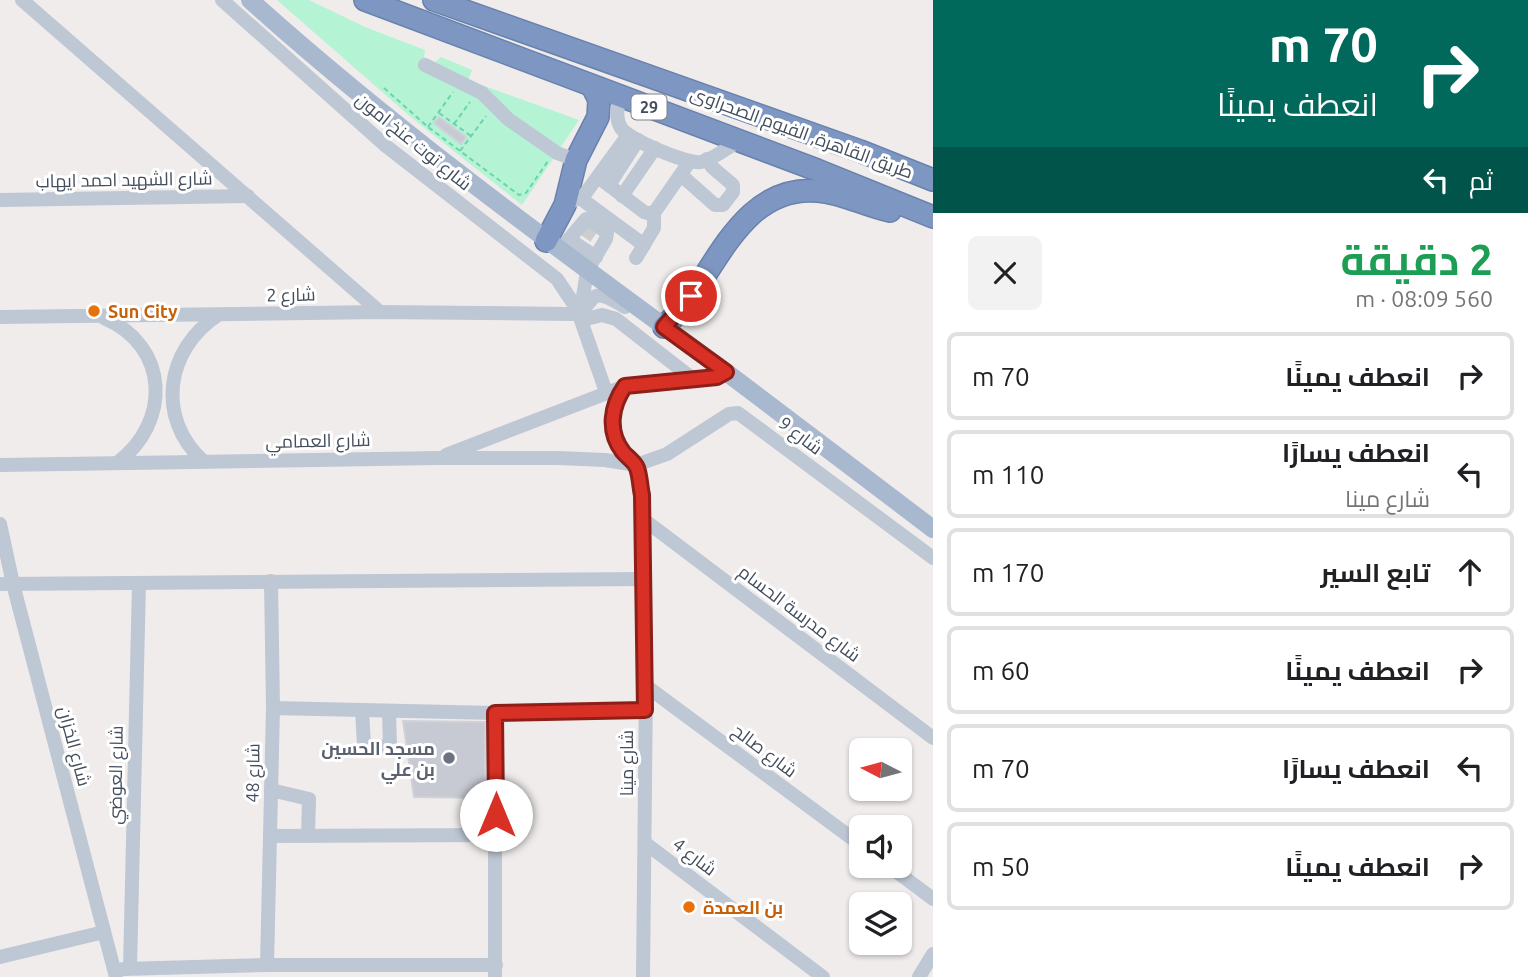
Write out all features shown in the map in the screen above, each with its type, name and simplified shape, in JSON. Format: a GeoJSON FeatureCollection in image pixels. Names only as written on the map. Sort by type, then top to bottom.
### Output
{"type":"FeatureCollection","features":[{"type":"Feature","properties":{"kind":"highway","name":"طريق القاهرة, الفيوم الصحراوى"},"geometry":{"type":"LineString","coordinates":[[365,0],[853,184],[929,216]]}},
{"type":"Feature","properties":{"kind":"highway","name":"طريق القاهرة, الفيوم الصحراوى"},"geometry":{"type":"LineString","coordinates":[[434,0],[860,151],[933,180]]}},
{"type":"Feature","properties":{"kind":"highway"},"geometry":{"type":"LineString","coordinates":[[570,236],[576,160],[600,111],[599,100],[592,86]]}},
{"type":"Feature","properties":{"kind":"highway"},"geometry":{"type":"LineString","coordinates":[[664,327],[687,303],[743,221],[771,200],[801,191],[821,191],[886,211],[929,216]]}},
{"type":"Feature","properties":{"kind":"main road"},"geometry":{"type":"LineString","coordinates":[[250,0],[302,46],[570,236],[597,251],[637,308],[933,529]]}},
{"type":"Feature","properties":{"kind":"street"},"geometry":{"type":"LineString","coordinates":[[22,0],[380,312]]}},
{"type":"Feature","properties":{"kind":"street","name":"شارع توت عنخ امون"},"geometry":{"type":"LineString","coordinates":[[222,0],[386,146],[544,267],[569,294],[580,313]]}},
{"type":"Feature","properties":{"kind":"street"},"geometry":{"type":"LineString","coordinates":[[425,65],[479,91],[495,104],[505,117],[555,152],[576,160]]}},
{"type":"Feature","properties":{"kind":"street"},"geometry":{"type":"LineString","coordinates":[[619,96],[618,118],[621,128],[633,138],[655,148],[690,161],[707,159],[739,141]]}},
{"type":"Feature","properties":{"kind":"street"},"geometry":{"type":"LineString","coordinates":[[633,138],[603,181],[573,202],[640,251],[656,224],[654,213],[690,161]]}},
{"type":"Feature","properties":{"kind":"street"},"geometry":{"type":"LineString","coordinates":[[622,195],[655,148]]}},
{"type":"Feature","properties":{"kind":"street"},"geometry":{"type":"LineString","coordinates":[[681,175],[715,205],[723,205],[733,192],[733,185],[712,167],[707,159]]}},
{"type":"Feature","properties":{"kind":"street"},"geometry":{"type":"LineString","coordinates":[[603,181],[644,212],[654,213]]}},
{"type":"Feature","properties":{"kind":"street","name":"شارع الشهيد احمد ايهاب"},"geometry":{"type":"LineString","coordinates":[[0,200],[248,196]]}},
{"type":"Feature","properties":{"kind":"street"},"geometry":{"type":"LineString","coordinates":[[570,236],[584,220],[592,220],[606,232],[607,237],[597,251],[580,313],[606,392]]}},
{"type":"Feature","properties":{"kind":"street","name":"شارع 2"},"geometry":{"type":"LineString","coordinates":[[0,317],[380,312],[580,313],[593,296],[597,295],[637,308]]}},
{"type":"Feature","properties":{"kind":"street"},"geometry":{"type":"LineString","coordinates":[[580,313],[616,318],[693,379]]}},
{"type":"Feature","properties":{"kind":"street"},"geometry":{"type":"LineString","coordinates":[[203,461],[186,443],[180,432],[173,408],[173,384],[179,360],[192,339],[219,315]]}},
{"type":"Feature","properties":{"kind":"street"},"geometry":{"type":"LineString","coordinates":[[101,317],[115,323],[137,341],[146,353],[155,381],[155,405],[148,428],[135,447],[117,463]]}},
{"type":"Feature","properties":{"kind":"street"},"geometry":{"type":"LineString","coordinates":[[438,458],[625,386],[717,377],[726,372]]}},
{"type":"Feature","properties":{"kind":"street"},"geometry":{"type":"LineString","coordinates":[[625,386],[614,406],[613,429],[621,449],[636,465]]}},
{"type":"Feature","properties":{"kind":"street","name":"شارع 9"},"geometry":{"type":"LineString","coordinates":[[636,465],[667,454],[729,414],[741,414],[933,558]]}},
{"type":"Feature","properties":{"kind":"street","name":"شارع العمامي"},"geometry":{"type":"LineString","coordinates":[[0,465],[438,458],[558,458],[605,460],[636,465]]}},
{"type":"Feature","properties":{"kind":"street","name":"شارع مينا"},"geometry":{"type":"LineString","coordinates":[[636,465],[643,519],[646,686],[643,977]]}},
{"type":"Feature","properties":{"kind":"street","name":"شارع مدرسة الحسام"},"geometry":{"type":"LineString","coordinates":[[643,519],[933,738]]}},
{"type":"Feature","properties":{"kind":"street","name":"شارع الخزان"},"geometry":{"type":"LineString","coordinates":[[0,524],[7,584],[115,974]]}},
{"type":"Feature","properties":{"kind":"street"},"geometry":{"type":"LineString","coordinates":[[7,584],[644,579]]}},
{"type":"Feature","properties":{"kind":"street","name":"شارع 48"},"geometry":{"type":"LineString","coordinates":[[267,965],[273,708],[271,581]]}},
{"type":"Feature","properties":{"kind":"street","name":"شارع العوضي"},"geometry":{"type":"LineString","coordinates":[[130,968],[139,583]]}},
{"type":"Feature","properties":{"kind":"street","name":"شارع صالح"},"geometry":{"type":"LineString","coordinates":[[646,686],[849,836]]}},
{"type":"Feature","properties":{"kind":"street"},"geometry":{"type":"LineString","coordinates":[[273,708],[495,713],[645,710]]}},
{"type":"Feature","properties":{"kind":"street"},"geometry":{"type":"LineString","coordinates":[[362,710],[363,745],[366,747],[390,746],[389,711]]}},
{"type":"Feature","properties":{"kind":"street"},"geometry":{"type":"LineString","coordinates":[[115,974],[130,968],[267,965],[495,971],[495,713]]}},
{"type":"Feature","properties":{"kind":"street"},"geometry":{"type":"LineString","coordinates":[[271,790],[309,799],[309,836]]}},
{"type":"Feature","properties":{"kind":"street"},"geometry":{"type":"LineString","coordinates":[[270,836],[496,835]]}},
{"type":"Feature","properties":{"kind":"street","name":"شارع 4"},"geometry":{"type":"LineString","coordinates":[[645,843],[823,977]]}},
{"type":"Feature","properties":{"kind":"street"},"geometry":{"type":"LineString","coordinates":[[905,878],[933,899]]}},
{"type":"Feature","properties":{"kind":"street"},"geometry":{"type":"LineString","coordinates":[[0,957],[104,932]]}},
{"type":"Feature","properties":{"kind":"street"},"geometry":{"type":"LineString","coordinates":[[919,977],[933,954]]}},
{"type":"Feature","properties":{"kind":"path"},"geometry":{"type":"LineString","coordinates":[[428,127],[460,82]]}},
{"type":"Feature","properties":{"kind":"path"},"geometry":{"type":"LineString","coordinates":[[384,88],[428,127],[521,195],[526,193],[555,152]]}},
{"type":"Feature","properties":{"kind":"path"},"geometry":{"type":"LineString","coordinates":[[454,124],[479,91]]}},
{"type":"Feature","properties":{"kind":"path"},"geometry":{"type":"LineString","coordinates":[[459,151],[495,104]]}},
{"type":"Feature","properties":{"kind":"path"},"geometry":{"type":"LineString","coordinates":[[438,112],[471,136]]}},
{"type":"Feature","properties":{"kind":"green space"},"geometry":{"type":"Polygon","coordinates":[[[277,0],[309,0],[365,27],[425,50],[424,57],[435,62],[441,57],[472,70],[468,80],[579,120],[522,205],[412,118],[277,0]]]}},
{"type":"Feature","properties":{"kind":"building"},"geometry":{"type":"Polygon","coordinates":[[[439,117],[466,137],[461,144],[434,123],[439,117]]]}},
{"type":"Feature","properties":{"kind":"building","name":"مسجد الحسين بن علي"},"geometry":{"type":"Polygon","coordinates":[[[403,721],[485,722],[485,798],[414,797],[403,721]]]}},
{"type":"Feature","properties":{"kind":"tunnel"},"geometry":{"type":"LineString","coordinates":[[583,228],[600,240]]}},
{"type":"Feature","properties":{"kind":"place","name":"Sun City"},"geometry":{"type":"Point","coordinates":[94,311]}},
{"type":"Feature","properties":{"kind":"place","name":"مسجد الحسين بن علي"},"geometry":{"type":"Point","coordinates":[449,758]}},
{"type":"Feature","properties":{"kind":"place","name":"بن العمدة"},"geometry":{"type":"Point","coordinates":[689,907]}},
{"type":"Feature","properties":{"kind":"route"},"geometry":{"type":"LineString","coordinates":[[496,815],[495,713],[645,710],[642,495],[636,465],[615,439],[612,417],[618,396],[625,386],[717,377],[726,372],[664,327],[691,296]]}}]}
